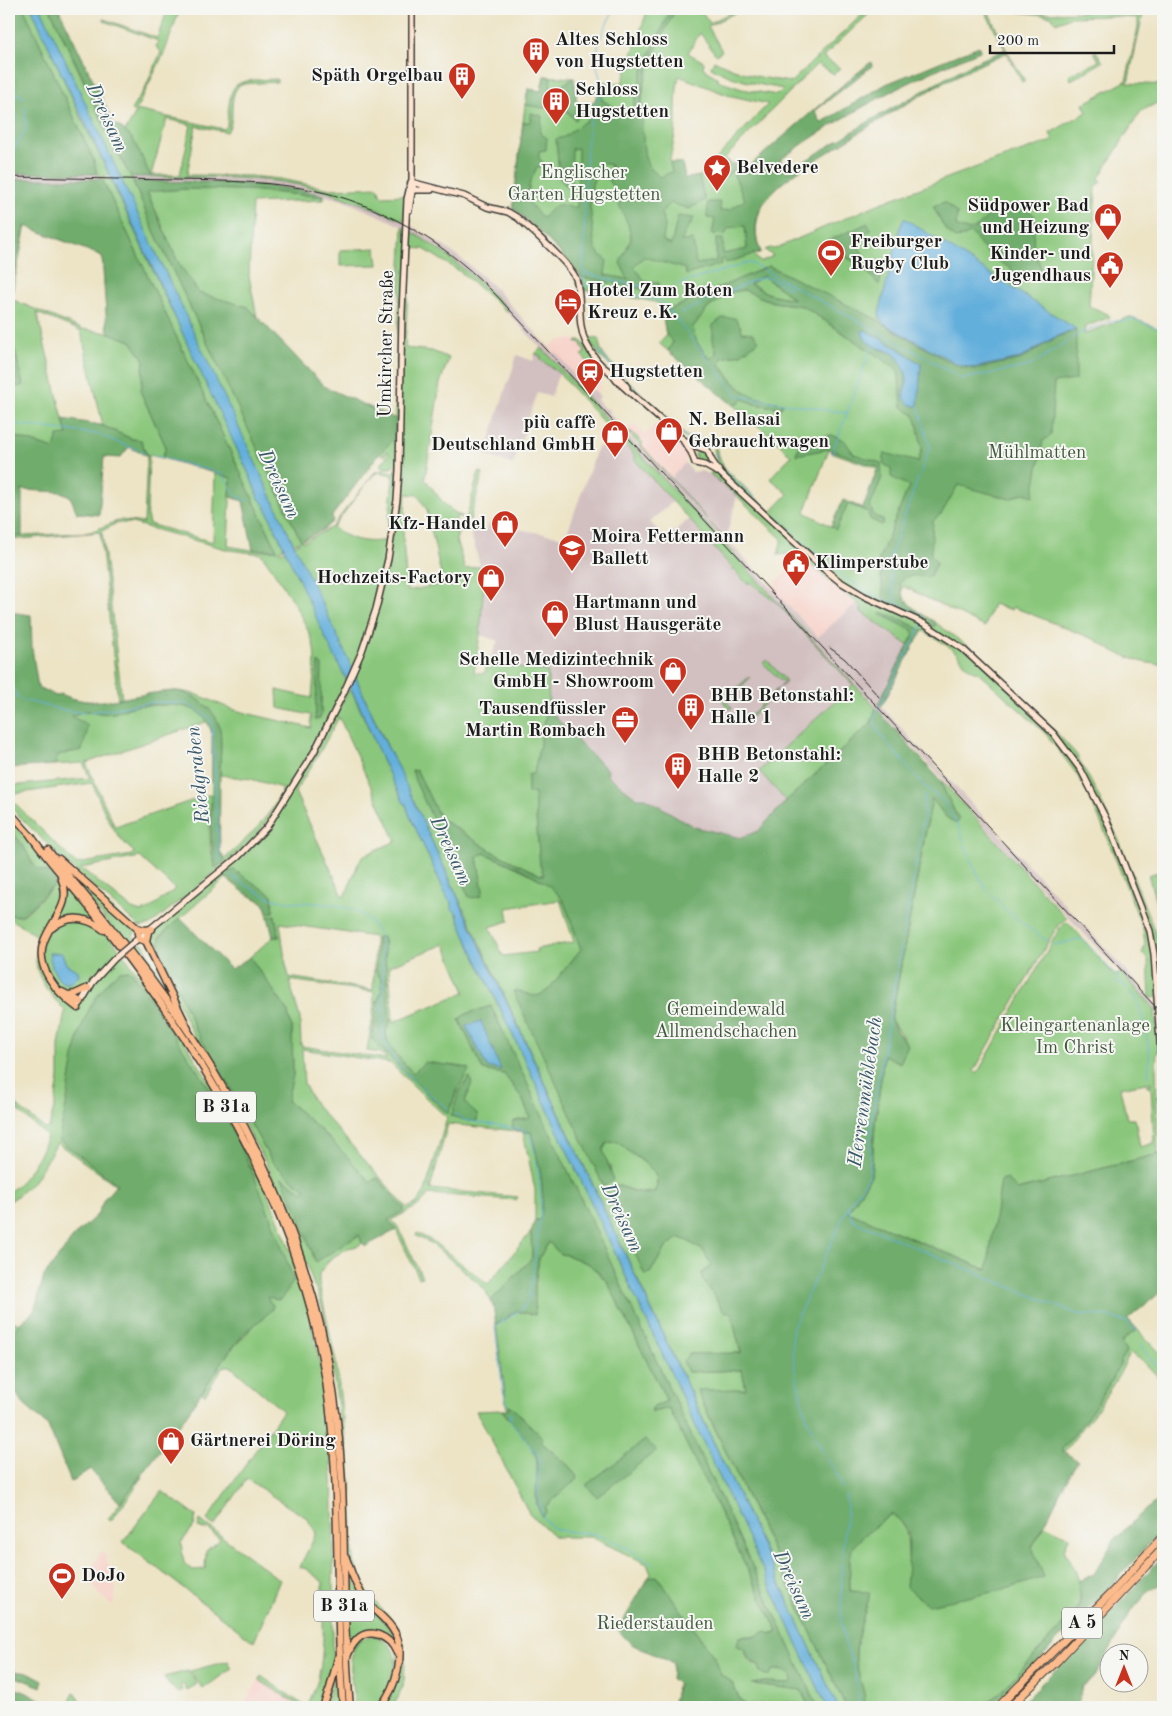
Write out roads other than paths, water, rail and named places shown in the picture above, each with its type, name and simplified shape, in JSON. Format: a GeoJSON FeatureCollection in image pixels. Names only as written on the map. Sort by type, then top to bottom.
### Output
{"type":"FeatureCollection","features":[{"type":"Feature","properties":{"kind":"highway","name":"B 31a"},"geometry":{"type":"LineString","coordinates":[[31,836],[48,850],[109,924],[193,1039],[264,1165],[295,1239],[313,1292],[325,1341],[334,1399],[341,1483],[346,1660],[350,1707]]}},
{"type":"Feature","properties":{"kind":"highway","name":"B 31a"},"geometry":{"type":"LineString","coordinates":[[31,836],[109,933],[167,1012],[249,1148],[273,1199],[296,1260],[316,1330],[330,1412],[335,1471],[339,1654],[343,1707]]}},
{"type":"Feature","properties":{"kind":"highway"},"geometry":{"type":"LineString","coordinates":[[48,850],[137,928],[150,930],[146,941],[193,1039]]}},
{"type":"Feature","properties":{"kind":"highway"},"geometry":{"type":"LineString","coordinates":[[59,872],[65,886],[65,899],[61,911],[43,944],[42,958],[49,978],[66,999],[79,1005]]}},
{"type":"Feature","properties":{"kind":"highway"},"geometry":{"type":"LineString","coordinates":[[49,931],[65,920],[76,918],[90,920],[109,933]]}},
{"type":"Feature","properties":{"kind":"highway"},"geometry":{"type":"LineString","coordinates":[[137,928],[136,940],[146,941]]}},
{"type":"Feature","properties":{"kind":"highway"},"geometry":{"type":"LineString","coordinates":[[68,995],[88,988]]}},
{"type":"Feature","properties":{"kind":"highway"},"geometry":{"type":"LineString","coordinates":[[59,990],[79,1005]]}},
{"type":"Feature","properties":{"kind":"highway","name":"A 5"},"geometry":{"type":"LineString","coordinates":[[998,1707],[1112,1592],[1163,1536]]}},
{"type":"Feature","properties":{"kind":"highway","name":"A 5"},"geometry":{"type":"LineString","coordinates":[[1010,1707],[1078,1640],[1163,1548]]}},
{"type":"Feature","properties":{"kind":"highway"},"geometry":{"type":"LineString","coordinates":[[343,1552],[356,1586],[372,1608],[393,1630],[398,1645],[398,1658],[392,1686],[380,1707]]}},
{"type":"Feature","properties":{"kind":"highway"},"geometry":{"type":"LineString","coordinates":[[346,1660],[356,1640],[373,1634],[380,1635],[390,1641],[398,1658]]}},
{"type":"Feature","properties":{"kind":"highway"},"geometry":{"type":"LineString","coordinates":[[323,1707],[339,1654]]}},
{"type":"Feature","properties":{"kind":"main road"},"geometry":{"type":"LineString","coordinates":[[412,9],[411,182],[464,196],[487,207],[508,212],[518,218],[570,269],[576,280],[579,319],[585,340],[597,359],[611,373],[620,378],[633,394],[680,437],[689,448],[696,464],[704,465],[721,474]]}},
{"type":"Feature","properties":{"kind":"main road","name":"Umkircher Straße"},"geometry":{"type":"LineString","coordinates":[[406,218],[413,191],[411,182]]}},
{"type":"Feature","properties":{"kind":"main road","name":"Umkircher Straße"},"geometry":{"type":"LineString","coordinates":[[79,1005],[88,988],[114,959],[238,857],[267,827],[314,752],[362,651],[376,610],[388,559],[395,514],[399,470],[406,218],[407,199],[411,182]]}},
{"type":"Feature","properties":{"kind":"main road"},"geometry":{"type":"LineString","coordinates":[[413,191],[440,190]]}},
{"type":"Feature","properties":{"kind":"main road"},"geometry":{"type":"LineString","coordinates":[[680,437],[699,448],[707,450],[721,474],[809,556],[839,581],[870,599],[923,623],[963,649],[1053,733],[1081,770],[1107,821],[1150,931],[1154,948],[1163,1086]]}},
{"type":"Feature","properties":{"kind":"main road"},"geometry":{"type":"LineString","coordinates":[[693,456],[695,450],[699,448]]}},
{"type":"Feature","properties":{"kind":"main road"},"geometry":{"type":"LineString","coordinates":[[704,465],[710,458]]}},
{"type":"Feature","properties":{"kind":"main road","name":"B 31a"},"geometry":{"type":"LineString","coordinates":[[9,811],[31,836]]}},
{"type":"Feature","properties":{"kind":"water","name":"Dreisam"},"geometry":{"type":"Polygon","coordinates":[[[32,9],[41,9],[343,648],[380,732],[838,1707],[827,1707],[464,933],[457,913],[452,909],[452,903],[448,899],[406,804],[382,760],[360,707],[326,639],[265,506],[258,497],[250,476],[32,9]]]}},
{"type":"Feature","properties":{"kind":"water"},"geometry":{"type":"Polygon","coordinates":[[[904,218],[1076,329],[1055,337],[1021,358],[973,368],[959,365],[886,325],[879,314],[904,218]]]}},
{"type":"Feature","properties":{"kind":"water"},"geometry":{"type":"Polygon","coordinates":[[[865,330],[903,351],[921,364],[918,406],[910,404],[904,398],[907,379],[899,360],[892,353],[869,343],[863,336],[862,331],[865,330]]]}},
{"type":"Feature","properties":{"kind":"water"},"geometry":{"type":"Polygon","coordinates":[[[49,953],[62,953],[66,964],[78,971],[79,975],[73,981],[67,983],[58,979],[52,967],[49,953]]]}},
{"type":"Feature","properties":{"kind":"water"},"geometry":{"type":"Polygon","coordinates":[[[481,1021],[501,1070],[487,1067],[466,1026],[481,1021]]]}},
{"type":"Feature","properties":{"kind":"waterway"},"geometry":{"type":"LineString","coordinates":[[615,9],[604,29],[597,50],[597,66],[601,88],[591,116],[588,138],[584,273],[634,285],[665,289]]}},
{"type":"Feature","properties":{"kind":"waterway","name":"Riedgraben"},"geometry":{"type":"LineString","coordinates":[[13,91],[25,98]]}},
{"type":"Feature","properties":{"kind":"waterway","name":"Riedgraben"},"geometry":{"type":"LineString","coordinates":[[9,158],[26,129],[25,107]]}},
{"type":"Feature","properties":{"kind":"waterway"},"geometry":{"type":"LineString","coordinates":[[675,285],[748,263],[753,264],[962,379],[1030,366],[1078,334],[1110,321],[1133,319],[1163,330]]}},
{"type":"Feature","properties":{"kind":"waterway"},"geometry":{"type":"LineString","coordinates":[[584,275],[584,285],[659,300],[663,303],[738,396],[848,413]]}},
{"type":"Feature","properties":{"kind":"waterway"},"geometry":{"type":"LineString","coordinates":[[681,313],[755,280],[768,277],[791,289]]}},
{"type":"Feature","properties":{"kind":"waterway"},"geometry":{"type":"LineString","coordinates":[[832,453],[872,346]]}},
{"type":"Feature","properties":{"kind":"waterway"},"geometry":{"type":"LineString","coordinates":[[598,350],[608,363],[623,374]]}},
{"type":"Feature","properties":{"kind":"waterway"},"geometry":{"type":"LineString","coordinates":[[625,378],[633,388],[683,434],[688,438],[702,441]]}},
{"type":"Feature","properties":{"kind":"waterway","name":"Herrenmühlebach"},"geometry":{"type":"LineString","coordinates":[[918,406],[930,446],[888,562],[895,598],[903,607],[921,615],[923,621]]}},
{"type":"Feature","properties":{"kind":"waterway"},"geometry":{"type":"LineString","coordinates":[[9,421],[14,424],[97,434],[145,453]]}},
{"type":"Feature","properties":{"kind":"waterway"},"geometry":{"type":"LineString","coordinates":[[716,453],[719,466],[793,532]]}},
{"type":"Feature","properties":{"kind":"waterway"},"geometry":{"type":"LineString","coordinates":[[151,455],[221,473],[237,496],[248,501]]}},
{"type":"Feature","properties":{"kind":"waterway"},"geometry":{"type":"LineString","coordinates":[[801,540],[847,579],[873,595],[902,606]]}},
{"type":"Feature","properties":{"kind":"waterway","name":"Herrenmühlebach"},"geometry":{"type":"LineString","coordinates":[[922,625],[874,717],[876,727],[883,738],[925,787]]}},
{"type":"Feature","properties":{"kind":"waterway","name":"Riedgraben"},"geometry":{"type":"LineString","coordinates":[[9,683],[18,697],[23,700],[63,710],[84,713],[155,702],[185,703],[210,718],[212,724],[219,859],[221,862]]}},
{"type":"Feature","properties":{"kind":"waterway"},"geometry":{"type":"LineString","coordinates":[[926,787],[943,801],[959,828],[971,862],[985,888],[1011,915],[1047,941]]}},
{"type":"Feature","properties":{"kind":"waterway","name":"Herrenmühlebach"},"geometry":{"type":"LineString","coordinates":[[843,1488],[813,1434],[806,1416],[794,1363],[793,1327],[848,1206],[869,1177],[872,1117],[924,816],[924,794]]}},
{"type":"Feature","properties":{"kind":"waterway","name":"Riedgraben"},"geometry":{"type":"LineString","coordinates":[[230,874],[266,896],[277,900],[338,906],[352,910],[365,917],[375,927],[382,943],[383,1037],[394,1059],[411,1078],[449,1110]]}},
{"type":"Feature","properties":{"kind":"waterway"},"geometry":{"type":"LineString","coordinates":[[1053,945],[1083,939],[1117,977],[1118,983],[1123,983],[1137,998],[1148,1046],[1148,1076]]}},
{"type":"Feature","properties":{"kind":"waterway","name":"Riedgraben"},"geometry":{"type":"LineString","coordinates":[[455,1114],[464,1120],[525,1130],[533,1144],[535,1155],[541,1211],[529,1301],[520,1310],[495,1327],[503,1391],[508,1406]]}},
{"type":"Feature","properties":{"kind":"waterway"},"geometry":{"type":"LineString","coordinates":[[848,1206],[852,1219],[856,1222],[1077,1314],[1105,1316],[1127,1322],[1136,1331]]}},
{"type":"Feature","properties":{"kind":"waterway"},"geometry":{"type":"LineString","coordinates":[[1139,1341],[1143,1350],[1163,1373]]}},
{"type":"Feature","properties":{"kind":"waterway","name":"Riedgraben"},"geometry":{"type":"LineString","coordinates":[[511,1413],[510,1420],[539,1458],[538,1498],[543,1517],[548,1524],[561,1531],[602,1536],[656,1566]]}},
{"type":"Feature","properties":{"kind":"waterway","name":"Herrenmühlebach"},"geometry":{"type":"LineString","coordinates":[[845,1495],[847,1506],[842,1561],[841,1619],[845,1643],[854,1667],[860,1707]]}},
{"type":"Feature","properties":{"kind":"railway"},"geometry":{"type":"LineString","coordinates":[[9,177],[232,181],[308,189],[350,200],[373,209],[418,232],[439,246],[459,261],[496,295],[1163,1015]]}},
{"type":"Feature","properties":{"kind":"railway"},"geometry":{"type":"LineString","coordinates":[[830,648],[845,659],[879,697]]}},
{"type":"Feature","properties":{"kind":"place","name":"Altes Schloss von Hugstetten"},"geometry":{"type":"Point","coordinates":[536,75]}},
{"type":"Feature","properties":{"kind":"place","name":"Späth Orgelbau"},"geometry":{"type":"Point","coordinates":[462,100]}},
{"type":"Feature","properties":{"kind":"place","name":"Schloss Hugstetten"},"geometry":{"type":"Point","coordinates":[556,125]}},
{"type":"Feature","properties":{"kind":"place","name":"Belvedere"},"geometry":{"type":"Point","coordinates":[717,192]}},
{"type":"Feature","properties":{"kind":"place","name":"Südpower Bad und Heizung"},"geometry":{"type":"Point","coordinates":[1108,241]}},
{"type":"Feature","properties":{"kind":"place","name":"Freiburger Rugby Club"},"geometry":{"type":"Point","coordinates":[831,277]}},
{"type":"Feature","properties":{"kind":"place","name":"Kinder- und Jugendhaus"},"geometry":{"type":"Point","coordinates":[1110,289]}},
{"type":"Feature","properties":{"kind":"place","name":"Hotel Zum Roten Kreuz e.K."},"geometry":{"type":"Point","coordinates":[568,326]}},
{"type":"Feature","properties":{"kind":"place","name":"Hugstetten"},"geometry":{"type":"Point","coordinates":[590,396]}},
{"type":"Feature","properties":{"kind":"place","name":"N. Bellasai Gebrauchtwagen"},"geometry":{"type":"Point","coordinates":[669,455]}},
{"type":"Feature","properties":{"kind":"place","name":"più caffè Deutschland GmbH"},"geometry":{"type":"Point","coordinates":[615,458]}},
{"type":"Feature","properties":{"kind":"place","name":"Kfz-Handel"},"geometry":{"type":"Point","coordinates":[505,548]}},
{"type":"Feature","properties":{"kind":"place","name":"Moira Fettermann Ballett"},"geometry":{"type":"Point","coordinates":[572,572]}},
{"type":"Feature","properties":{"kind":"place","name":"Klimperstube"},"geometry":{"type":"Point","coordinates":[796,587]}},
{"type":"Feature","properties":{"kind":"place","name":"Hochzeits-Factory"},"geometry":{"type":"Point","coordinates":[491,602]}},
{"type":"Feature","properties":{"kind":"place","name":"Hartmann und Blust Hausgeräte"},"geometry":{"type":"Point","coordinates":[555,638]}},
{"type":"Feature","properties":{"kind":"place","name":"Schelle Medizintechnik GmbH - Showroom"},"geometry":{"type":"Point","coordinates":[673,695]}},
{"type":"Feature","properties":{"kind":"place","name":"BHB Betonstahl: Halle 1"},"geometry":{"type":"Point","coordinates":[691,731]}},
{"type":"Feature","properties":{"kind":"place","name":"Tausendfüssler Martin Rombach"},"geometry":{"type":"Point","coordinates":[625,744]}},
{"type":"Feature","properties":{"kind":"place","name":"BHB Betonstahl: Halle 2"},"geometry":{"type":"Point","coordinates":[678,790]}},
{"type":"Feature","properties":{"kind":"place","name":"Gärtnerei Döring"},"geometry":{"type":"Point","coordinates":[171,1465]}},
{"type":"Feature","properties":{"kind":"place","name":"DoJo"},"geometry":{"type":"Point","coordinates":[62,1600]}},
{"type":"Feature","properties":{"kind":"park label","name":"Englischer Garten Hugstetten"},"geometry":{"type":"Point","coordinates":[584,184]}},
{"type":"Feature","properties":{"kind":"park label","name":"Mühlmatten"},"geometry":{"type":"Point","coordinates":[1037,453]}},
{"type":"Feature","properties":{"kind":"park label","name":"Gemeindewald Allmendschachen"},"geometry":{"type":"Point","coordinates":[726,1021]}},
{"type":"Feature","properties":{"kind":"park label","name":"Kleingartenanlage Im Christ"},"geometry":{"type":"Point","coordinates":[1075,1037]}},
{"type":"Feature","properties":{"kind":"park label","name":"Riederstauden"},"geometry":{"type":"Point","coordinates":[655,1624]}}]}
